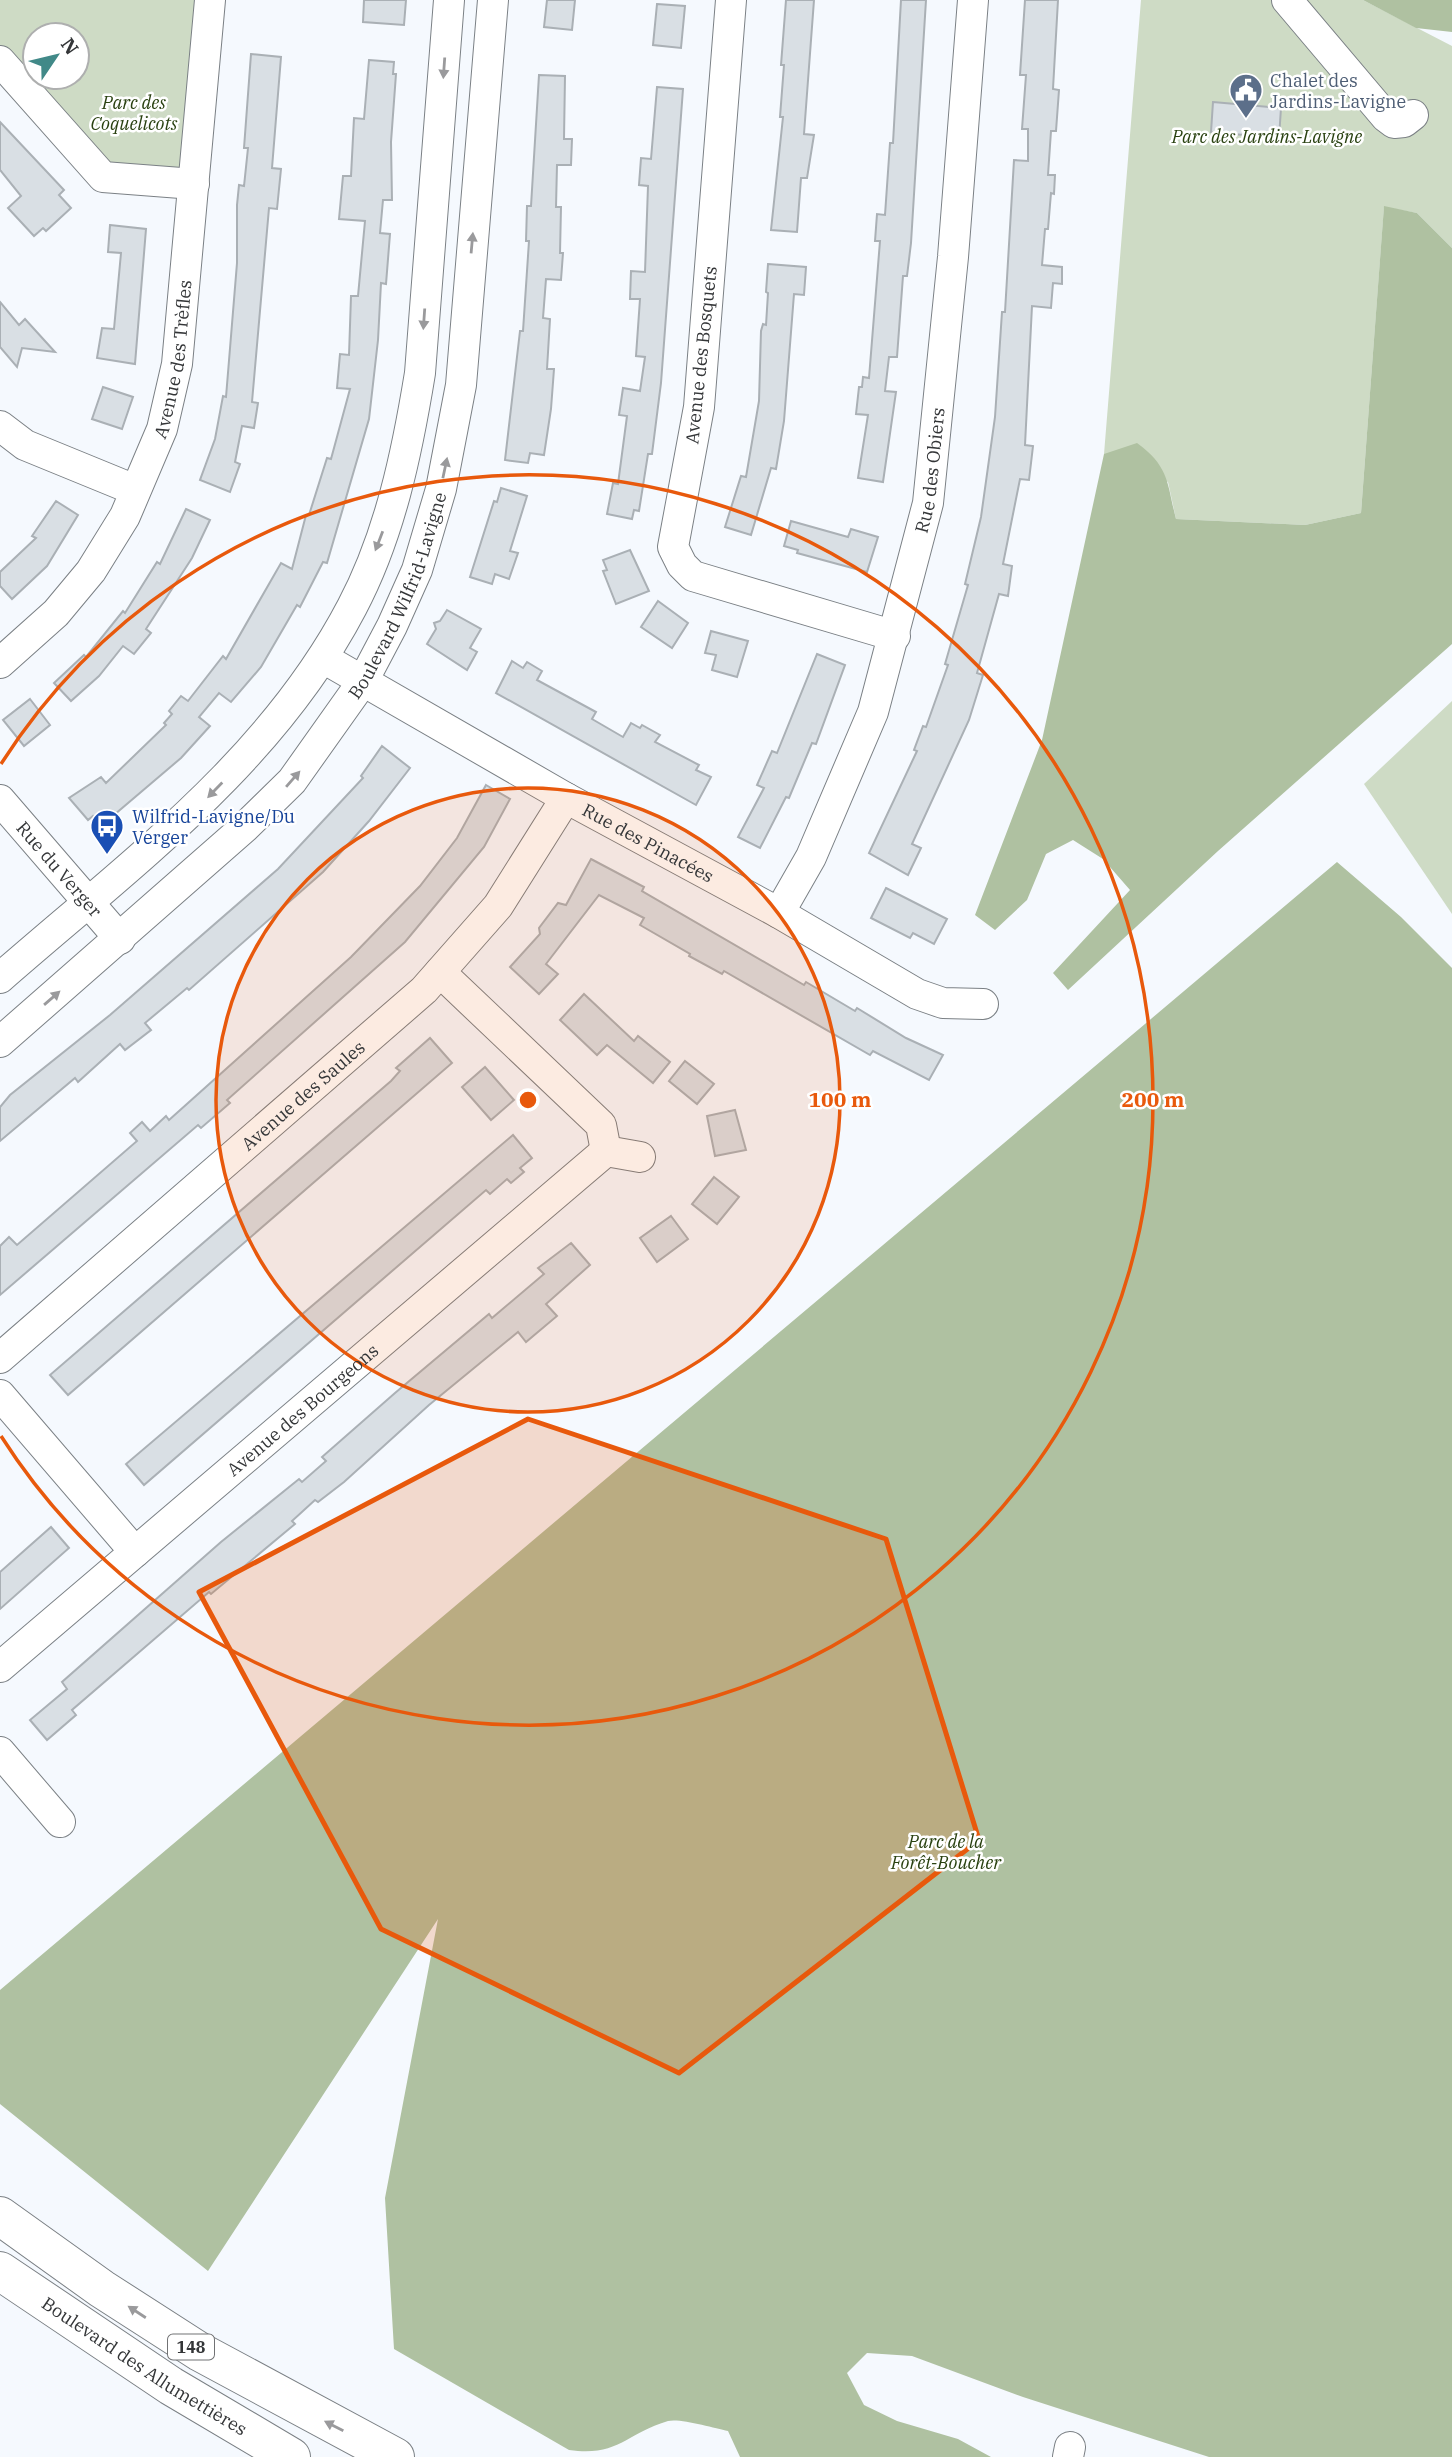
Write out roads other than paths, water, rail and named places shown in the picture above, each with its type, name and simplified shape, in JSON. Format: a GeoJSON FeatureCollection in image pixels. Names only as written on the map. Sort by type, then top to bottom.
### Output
{"type":"FeatureCollection","features":[{"type":"Feature","properties":{"kind":"highway","name":"148"},"geometry":{"type":"LineString","coordinates":[[0,2216],[102,2289],[200,2352],[395,2457]]}},
{"type":"Feature","properties":{"kind":"highway","name":"Boulevard des Allumettières"},"geometry":{"type":"LineString","coordinates":[[0,2270],[171,2386],[291,2457]]}},
{"type":"Feature","properties":{"kind":"street","name":"Avenue des Trèfles"},"geometry":{"type":"LineString","coordinates":[[0,663],[56,613],[76,590],[108,544],[162,429],[177,364],[210,0]]}},
{"type":"Feature","properties":{"kind":"street","name":"Boulevard Wilfrid-Lavigne"},"geometry":{"type":"LineString","coordinates":[[0,978],[205,800],[242,762],[293,702],[323,658],[353,606],[380,540],[411,432],[420,373],[449,0]]}},
{"type":"Feature","properties":{"kind":"street","name":"Boulevard Wilfrid-Lavigne"},"geometry":{"type":"LineString","coordinates":[[0,1042],[120,939],[292,781],[363,681],[392,626],[417,570],[450,442],[460,385],[493,0]]}},
{"type":"Feature","properties":{"kind":"street","name":"Avenue des Bosquets"},"geometry":{"type":"LineString","coordinates":[[731,0],[699,407],[673,547],[682,565],[693,576],[895,636]]}},
{"type":"Feature","properties":{"kind":"street","name":"Rue des Obiers"},"geometry":{"type":"LineString","coordinates":[[779,914],[811,857],[873,712],[928,503],[953,257],[973,0]]}},
{"type":"Feature","properties":{"kind":"street"},"geometry":{"type":"LineString","coordinates":[[1287,0],[1386,117],[1394,123],[1404,122],[1413,115]]}},
{"type":"Feature","properties":{"kind":"street"},"geometry":{"type":"LineString","coordinates":[[0,61],[103,177],[194,184]]}},
{"type":"Feature","properties":{"kind":"street"},"geometry":{"type":"LineString","coordinates":[[0,426],[25,444],[135,490]]}},
{"type":"Feature","properties":{"kind":"street","name":"Rue des Pinacées"},"geometry":{"type":"LineString","coordinates":[[323,658],[566,798],[779,914],[917,994],[943,1003],[983,1004]]}},
{"type":"Feature","properties":{"kind":"street","name":"Avenue des Saules"},"geometry":{"type":"LineString","coordinates":[[0,1359],[395,1017],[440,972],[498,905],[566,798]]}},
{"type":"Feature","properties":{"kind":"street","name":"Rue du Verger"},"geometry":{"type":"LineString","coordinates":[[0,800],[120,939]]}},
{"type":"Feature","properties":{"kind":"street"},"geometry":{"type":"LineString","coordinates":[[440,972],[601,1125],[606,1151],[640,1157]]}},
{"type":"Feature","properties":{"kind":"street","name":"Avenue des Bourgeons"},"geometry":{"type":"LineString","coordinates":[[0,1667],[606,1151]]}},
{"type":"Feature","properties":{"kind":"street"},"geometry":{"type":"LineString","coordinates":[[0,1395],[135,1552]]}},
{"type":"Feature","properties":{"kind":"street"},"geometry":{"type":"LineString","coordinates":[[0,1752],[60,1822]]}},
{"type":"Feature","properties":{"kind":"place","name":"Chalet des Jardins-Lavigne"},"geometry":{"type":"Point","coordinates":[1246,120]}},
{"type":"Feature","properties":{"kind":"place","name":"Wilfrid-Lavigne/Du Verger"},"geometry":{"type":"Point","coordinates":[107,856]}},
{"type":"Feature","properties":{"kind":"park label","name":"Parc des Coquelicots"},"geometry":{"type":"Point","coordinates":[134,112]}},
{"type":"Feature","properties":{"kind":"park label","name":"Parc des Jardins-Lavigne"},"geometry":{"type":"Point","coordinates":[1267,136]}},
{"type":"Feature","properties":{"kind":"park label","name":"Parc de la Forêt-Boucher"},"geometry":{"type":"Point","coordinates":[946,1851]}}]}
